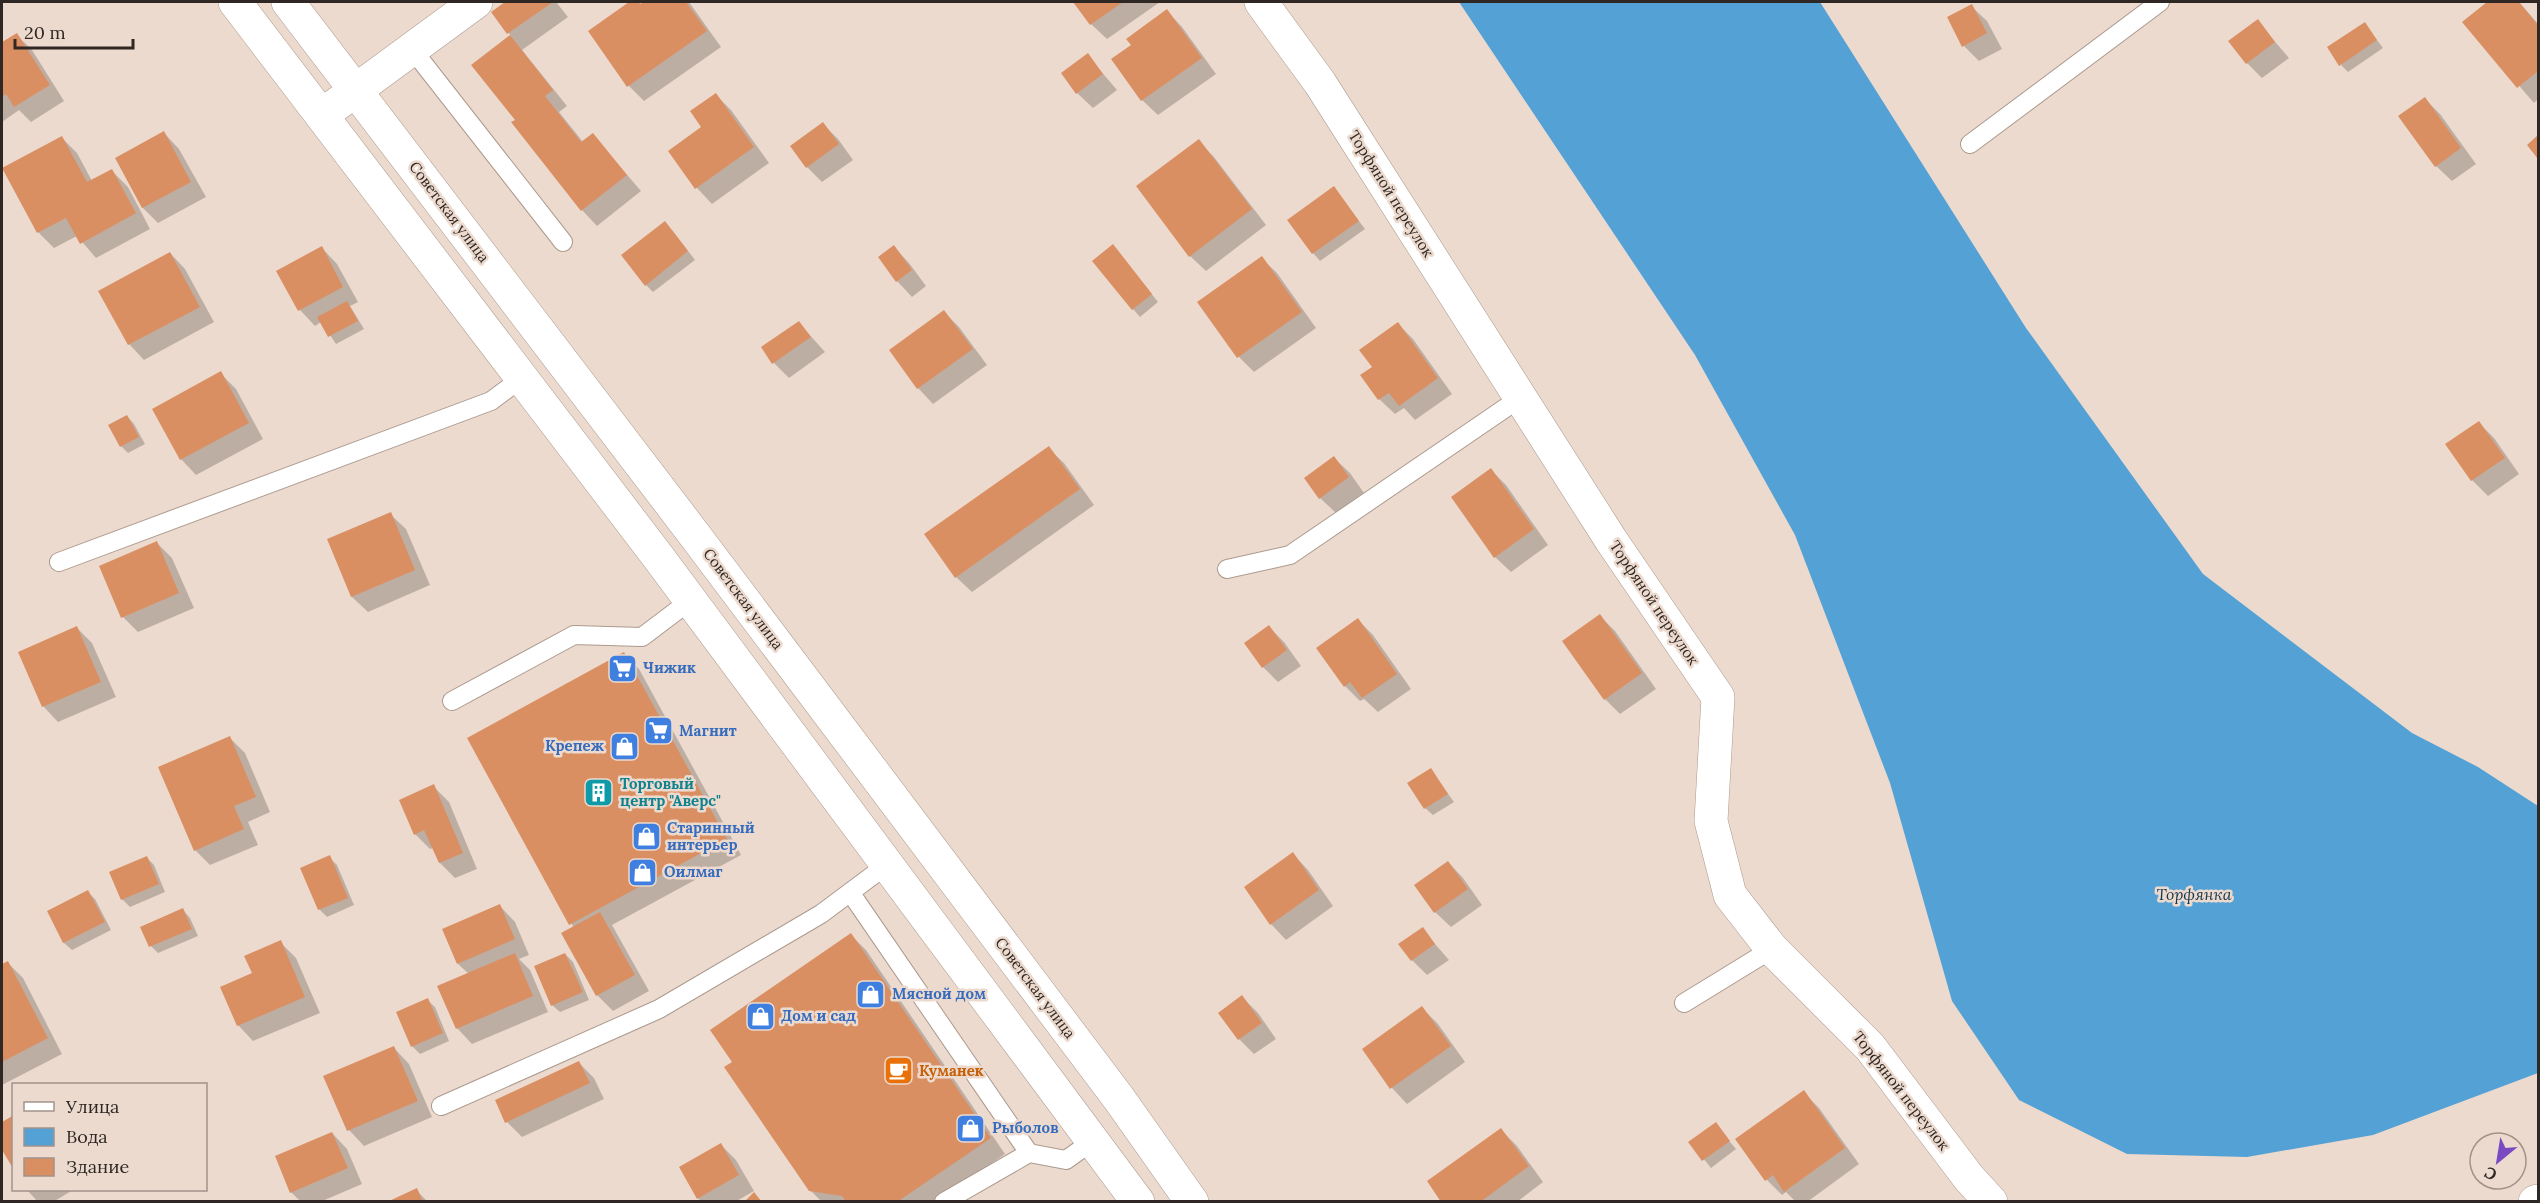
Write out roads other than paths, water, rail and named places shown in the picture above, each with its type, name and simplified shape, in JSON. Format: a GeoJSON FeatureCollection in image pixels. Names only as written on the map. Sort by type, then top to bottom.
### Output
{"type":"FeatureCollection","features":[{"type":"Feature","properties":{"kind":"main road"},"geometry":{"type":"LineString","coordinates":[[235,2],[691,600],[1138,1202]]}},
{"type":"Feature","properties":{"kind":"main road","name":"Советская улица"},"geometry":{"type":"LineString","coordinates":[[288,2],[1120,1100],[1191,1202]]}},
{"type":"Feature","properties":{"kind":"main road"},"geometry":{"type":"LineString","coordinates":[[322,115],[476,2]]}},
{"type":"Feature","properties":{"kind":"main road","name":"Торфяной переулок"},"geometry":{"type":"LineString","coordinates":[[1261,2],[1320,83],[1611,540],[1718,697],[1711,821],[1730,895],[1772,949],[1870,1047],[1969,1178],[1991,1202]]}},
{"type":"Feature","properties":{"kind":"lane"},"geometry":{"type":"LineString","coordinates":[[1970,144],[2160,2]]}},
{"type":"Feature","properties":{"kind":"lane"},"geometry":{"type":"LineString","coordinates":[[412,49],[563,242]]}},
{"type":"Feature","properties":{"kind":"lane"},"geometry":{"type":"LineString","coordinates":[[59,562],[491,401],[522,378]]}},
{"type":"Feature","properties":{"kind":"lane"},"geometry":{"type":"LineString","coordinates":[[1227,569],[1290,555],[1520,398]]}},
{"type":"Feature","properties":{"kind":"lane"},"geometry":{"type":"LineString","coordinates":[[452,701],[574,635],[642,637],[691,600]]}},
{"type":"Feature","properties":{"kind":"lane"},"geometry":{"type":"LineString","coordinates":[[441,1106],[658,1009],[821,914],[888,864]]}},
{"type":"Feature","properties":{"kind":"lane"},"geometry":{"type":"LineString","coordinates":[[850,892],[1029,1153]]}},
{"type":"Feature","properties":{"kind":"lane"},"geometry":{"type":"LineString","coordinates":[[1684,1003],[1772,949]]}},
{"type":"Feature","properties":{"kind":"lane"},"geometry":{"type":"LineString","coordinates":[[944,1202],[1029,1153],[1066,1160],[1094,1140]]}},
{"type":"Feature","properties":{"kind":"water","name":"Торфянка"},"geometry":{"type":"Polygon","coordinates":[[[1459,2],[1820,2],[2026,328],[2203,574],[2412,733],[2478,767],[2538,806],[2538,1073],[2373,1135],[2247,1157],[2127,1154],[2019,1100],[1952,1001],[1890,783],[1795,535],[1695,355],[1459,2]]]}},
{"type":"Feature","properties":{"kind":"place","name":"Чижик"},"geometry":{"type":"Point","coordinates":[622,668]}},
{"type":"Feature","properties":{"kind":"place","name":"Магнит"},"geometry":{"type":"Point","coordinates":[658,731]}},
{"type":"Feature","properties":{"kind":"place","name":"Крепеж"},"geometry":{"type":"Point","coordinates":[625,746]}},
{"type":"Feature","properties":{"kind":"place","name":"Торговый центр \"Аверс\""},"geometry":{"type":"Point","coordinates":[599,793]}},
{"type":"Feature","properties":{"kind":"place","name":"Старинный интерьер"},"geometry":{"type":"Point","coordinates":[646,837]}},
{"type":"Feature","properties":{"kind":"place","name":"Оилмаг"},"geometry":{"type":"Point","coordinates":[643,872]}},
{"type":"Feature","properties":{"kind":"place","name":"Мясной дом"},"geometry":{"type":"Point","coordinates":[871,994]}},
{"type":"Feature","properties":{"kind":"place","name":"Дом и сад"},"geometry":{"type":"Point","coordinates":[760,1016]}},
{"type":"Feature","properties":{"kind":"place","name":"Куманек"},"geometry":{"type":"Point","coordinates":[898,1071]}},
{"type":"Feature","properties":{"kind":"place","name":"Рыболов"},"geometry":{"type":"Point","coordinates":[971,1128]}}]}
